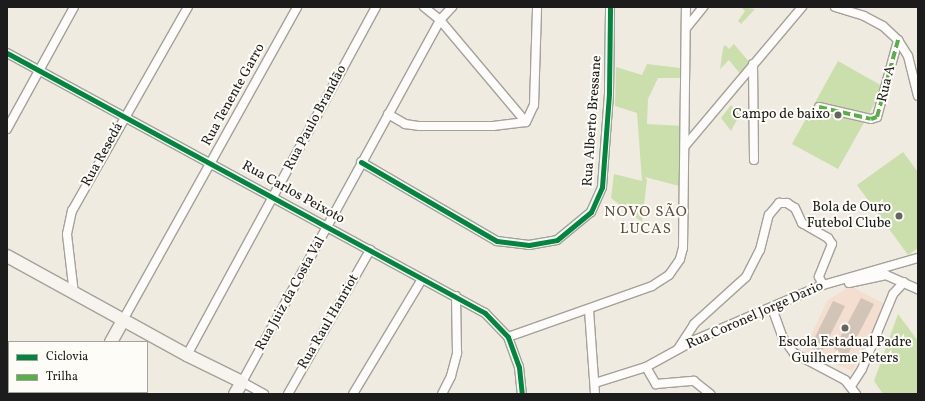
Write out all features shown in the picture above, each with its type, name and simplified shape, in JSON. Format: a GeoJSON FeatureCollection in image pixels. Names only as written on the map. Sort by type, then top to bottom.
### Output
{"type":"FeatureCollection","features":[{"type":"Feature","properties":{"kind":"street"},"geometry":{"type":"LineString","coordinates":[[7,129],[74,7]]}},
{"type":"Feature","properties":{"kind":"street","name":"Rua Resedá"},"geometry":{"type":"LineString","coordinates":[[74,294],[69,260],[68,222],[124,116],[188,7]]}},
{"type":"Feature","properties":{"kind":"street","name":"Rua Tenente Garro"},"geometry":{"type":"LineString","coordinates":[[112,341],[297,7]]}},
{"type":"Feature","properties":{"kind":"street","name":"Rua Paulo Brandão"},"geometry":{"type":"LineString","coordinates":[[187,355],[376,7]]}},
{"type":"Feature","properties":{"kind":"street"},"geometry":{"type":"LineString","coordinates":[[424,7],[440,20],[526,122]]}},
{"type":"Feature","properties":{"kind":"street","name":"Rua Juiz da Costa Val"},"geometry":{"type":"LineString","coordinates":[[235,394],[329,226],[361,162],[440,20],[452,7]]}},
{"type":"Feature","properties":{"kind":"street"},"geometry":{"type":"LineString","coordinates":[[526,122],[534,105],[537,7]]}},
{"type":"Feature","properties":{"kind":"street","name":"Rua Alberto Bressane"},"geometry":{"type":"LineString","coordinates":[[361,162],[497,241],[529,245],[556,240],[591,212],[602,187],[609,93],[610,7]]}},
{"type":"Feature","properties":{"kind":"street"},"geometry":{"type":"LineString","coordinates":[[508,337],[589,310],[652,286],[675,268],[683,248],[687,27],[686,7]]}},
{"type":"Feature","properties":{"kind":"street"},"geometry":{"type":"LineString","coordinates":[[687,27],[703,7]]}},
{"type":"Feature","properties":{"kind":"street"},"geometry":{"type":"LineString","coordinates":[[685,146],[802,7]]}},
{"type":"Feature","properties":{"kind":"street"},"geometry":{"type":"LineString","coordinates":[[835,7],[864,16],[883,26],[898,40],[908,56],[918,96]]}},
{"type":"Feature","properties":{"kind":"street","name":"Rua A"},"geometry":{"type":"LineString","coordinates":[[819,107],[871,119],[877,117],[898,40]]}},
{"type":"Feature","properties":{"kind":"street","name":"Rua Carlos Peixoto"},"geometry":{"type":"LineString","coordinates":[[7,53],[274,196],[485,313],[508,337],[519,367],[522,394]]}},
{"type":"Feature","properties":{"kind":"street"},"geometry":{"type":"LineString","coordinates":[[753,64],[754,160]]}},
{"type":"Feature","properties":{"kind":"street"},"geometry":{"type":"LineString","coordinates":[[388,114],[405,124],[420,126],[493,126],[526,122]]}},
{"type":"Feature","properties":{"kind":"street"},"geometry":{"type":"LineString","coordinates":[[677,351],[694,324],[746,277],[760,250],[769,215],[779,203],[787,203],[795,208],[802,223],[828,238],[832,244],[819,276],[823,285]]}},
{"type":"Feature","properties":{"kind":"street","name":"Rua Raul Hanriot"},"geometry":{"type":"LineString","coordinates":[[288,394],[370,250]]}},
{"type":"Feature","properties":{"kind":"street"},"geometry":{"type":"LineString","coordinates":[[7,256],[187,355],[264,394]]}},
{"type":"Feature","properties":{"kind":"street","name":"Rua Coronel Jorge Dario"},"geometry":{"type":"LineString","coordinates":[[594,383],[646,367],[695,340],[823,285],[918,258]]}},
{"type":"Feature","properties":{"kind":"street"},"geometry":{"type":"LineString","coordinates":[[849,283],[886,275],[918,289]]}},
{"type":"Feature","properties":{"kind":"street"},"geometry":{"type":"LineString","coordinates":[[353,394],[422,279]]}},
{"type":"Feature","properties":{"kind":"street"},"geometry":{"type":"LineString","coordinates":[[851,386],[862,369],[894,294],[904,282]]}},
{"type":"Feature","properties":{"kind":"street"},"geometry":{"type":"LineString","coordinates":[[442,394],[451,376],[457,353],[456,296]]}},
{"type":"Feature","properties":{"kind":"street"},"geometry":{"type":"LineString","coordinates":[[772,308],[783,338],[794,353],[846,380],[856,394]]}},
{"type":"Feature","properties":{"kind":"street"},"geometry":{"type":"LineString","coordinates":[[589,310],[595,394]]}},
{"type":"Feature","properties":{"kind":"street"},"geometry":{"type":"LineString","coordinates":[[646,367],[656,384],[691,381],[710,394]]}},
{"type":"Feature","properties":{"kind":"shaded area","name":"Escola Estadual Padre Guilherme Peters"},"geometry":{"type":"Polygon","coordinates":[[[850,286],[887,305],[852,371],[804,351],[827,301],[850,286]]]}},
{"type":"Feature","properties":{"kind":"green space"},"geometry":{"type":"Polygon","coordinates":[[[741,7],[755,9],[741,24],[738,21],[745,11],[741,7]]]}},
{"type":"Feature","properties":{"kind":"green space"},"geometry":{"type":"Polygon","coordinates":[[[734,44],[750,63],[741,75],[729,60],[720,69],[723,48],[725,45],[729,49],[734,44]]]}},
{"type":"Feature","properties":{"kind":"green space","name":"Campo de baixo"},"geometry":{"type":"Polygon","coordinates":[[[838,61],[884,87],[838,169],[792,144],[838,61]]]}},
{"type":"Feature","properties":{"kind":"green space"},"geometry":{"type":"Polygon","coordinates":[[[647,64],[680,68],[680,78],[658,78],[648,99],[647,124],[684,126],[683,187],[645,177],[647,180],[642,222],[611,198],[614,174],[642,181],[637,113],[615,106],[616,67],[642,75],[647,64]]]}},
{"type":"Feature","properties":{"kind":"green space"},"geometry":{"type":"Polygon","coordinates":[[[731,105],[740,114],[731,131],[721,118],[731,105]]]}},
{"type":"Feature","properties":{"kind":"green space","name":"Bola de Ouro Futebol Clube"},"geometry":{"type":"Polygon","coordinates":[[[903,152],[918,172],[918,248],[908,255],[857,185],[903,152]]]}},
{"type":"Feature","properties":{"kind":"green space"},"geometry":{"type":"Polygon","coordinates":[[[898,314],[918,341],[918,394],[883,394],[874,381],[898,314]]]}},
{"type":"Feature","properties":{"kind":"building"},"geometry":{"type":"Polygon","coordinates":[[[861,298],[874,304],[847,356],[834,349],[861,298]]]}},
{"type":"Feature","properties":{"kind":"building"},"geometry":{"type":"Polygon","coordinates":[[[833,301],[845,306],[821,353],[810,347],[833,301]]]}},
{"type":"Feature","properties":{"kind":"marked path"},"geometry":{"type":"LineString","coordinates":[[819,107],[871,119],[877,117],[898,40]]}},
{"type":"Feature","properties":{"kind":"cycle path"},"geometry":{"type":"LineString","coordinates":[[361,162],[497,241],[529,245],[557,240],[591,212],[602,187],[609,93],[610,7]]}},
{"type":"Feature","properties":{"kind":"cycle path"},"geometry":{"type":"LineString","coordinates":[[7,53],[485,313],[508,337],[519,367],[522,394]]}},
{"type":"Feature","properties":{"kind":"place","name":"Campo de baixo"},"geometry":{"type":"Point","coordinates":[838,115]}},
{"type":"Feature","properties":{"kind":"place","name":"Bola de Ouro Futebol Clube"},"geometry":{"type":"Point","coordinates":[899,216]}},
{"type":"Feature","properties":{"kind":"place","name":"Escola Estadual Padre Guilherme Peters"},"geometry":{"type":"Point","coordinates":[845,328]}},
{"type":"Feature","properties":{"kind":"district","name":"NOVO SÃO LUCAS"},"geometry":{"type":"Point","coordinates":[646,220]}}]}
